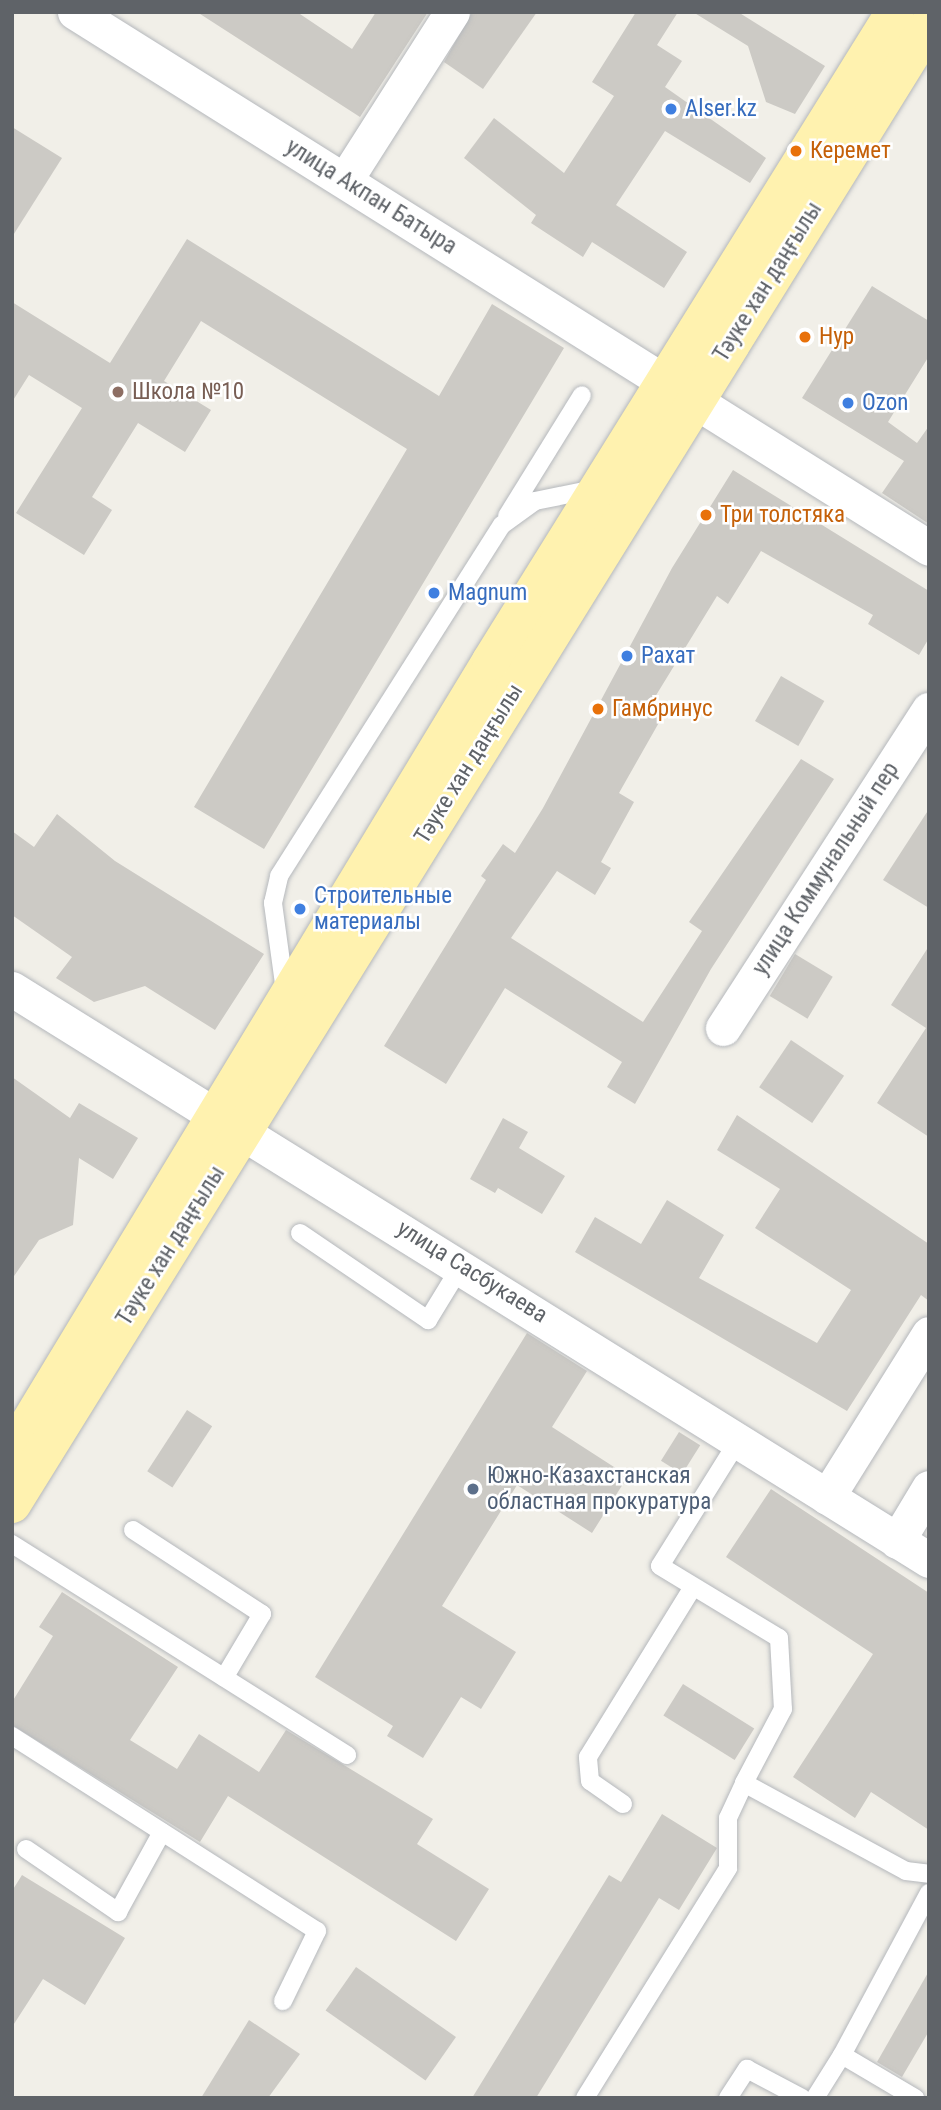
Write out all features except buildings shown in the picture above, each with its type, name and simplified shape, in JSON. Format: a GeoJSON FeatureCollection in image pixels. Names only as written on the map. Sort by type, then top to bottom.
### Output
{"type":"FeatureCollection","features":[{"type":"Feature","properties":{"kind":"main road","name":"Тәуке хан даңғылы"},"geometry":{"type":"LineString","coordinates":[[12,1452],[231,1120],[680,392],[919,26]]}},
{"type":"Feature","properties":{"kind":"main road","name":"Тәуке хан даңғылы"},"geometry":{"type":"LineString","coordinates":[[12,1504],[231,1120],[285,998],[601,487],[680,392]]}},
{"type":"Feature","properties":{"kind":"street","name":"улица Акпан Батыра"},"geometry":{"type":"LineString","coordinates":[[75,12],[929,548]]}},
{"type":"Feature","properties":{"kind":"street"},"geometry":{"type":"LineString","coordinates":[[345,180],[452,12]]}},
{"type":"Feature","properties":{"kind":"street","name":"улица Коммунальный пер"},"geometry":{"type":"LineString","coordinates":[[723,1028],[929,710]]}},
{"type":"Feature","properties":{"kind":"street","name":"улица Сасбукаева"},"geometry":{"type":"LineString","coordinates":[[12,989],[231,1120],[929,1560]]}},
{"type":"Feature","properties":{"kind":"street"},"geometry":{"type":"LineString","coordinates":[[827,1497],[929,1335]]}},
{"type":"Feature","properties":{"kind":"street"},"geometry":{"type":"LineString","coordinates":[[897,1541],[929,1488]]}},
{"type":"Feature","properties":{"kind":"lane"},"geometry":{"type":"LineString","coordinates":[[285,998],[272,903],[279,876],[582,395]]}},
{"type":"Feature","properties":{"kind":"lane"},"geometry":{"type":"LineString","coordinates":[[502,525],[535,501],[601,487]]}},
{"type":"Feature","properties":{"kind":"lane"},"geometry":{"type":"LineString","coordinates":[[300,1233],[428,1320],[461,1266]]}},
{"type":"Feature","properties":{"kind":"lane"},"geometry":{"type":"LineString","coordinates":[[585,2098],[728,1868],[728,1818],[783,1709],[779,1638],[660,1566],[738,1441]]}},
{"type":"Feature","properties":{"kind":"lane"},"geometry":{"type":"LineString","coordinates":[[133,1530],[262,1614],[224,1678]]}},
{"type":"Feature","properties":{"kind":"lane"},"geometry":{"type":"LineString","coordinates":[[12,1544],[347,1755]]}},
{"type":"Feature","properties":{"kind":"lane"},"geometry":{"type":"LineString","coordinates":[[623,1804],[590,1781],[588,1757],[694,1587]]}},
{"type":"Feature","properties":{"kind":"lane"},"geometry":{"type":"LineString","coordinates":[[12,1736],[317,1931],[283,2001]]}},
{"type":"Feature","properties":{"kind":"lane"},"geometry":{"type":"LineString","coordinates":[[744,1783],[906,1871],[929,1874]]}},
{"type":"Feature","properties":{"kind":"lane"},"geometry":{"type":"LineString","coordinates":[[26,1849],[118,1912],[162,1832]]}},
{"type":"Feature","properties":{"kind":"lane"},"geometry":{"type":"LineString","coordinates":[[815,2098],[842,2055],[929,1894]]}},
{"type":"Feature","properties":{"kind":"lane"},"geometry":{"type":"LineString","coordinates":[[842,2055],[915,2098]]}},
{"type":"Feature","properties":{"kind":"lane"},"geometry":{"type":"LineString","coordinates":[[728,2098],[747,2069],[803,2098]]}},
{"type":"Feature","properties":{"kind":"place","name":"Alser.kz"},"geometry":{"type":"Point","coordinates":[671,109]}},
{"type":"Feature","properties":{"kind":"place","name":"Керемет"},"geometry":{"type":"Point","coordinates":[796,151]}},
{"type":"Feature","properties":{"kind":"place","name":"Нур"},"geometry":{"type":"Point","coordinates":[805,337]}},
{"type":"Feature","properties":{"kind":"place","name":"Школа №10"},"geometry":{"type":"Point","coordinates":[118,392]}},
{"type":"Feature","properties":{"kind":"place","name":"Ozon"},"geometry":{"type":"Point","coordinates":[848,403]}},
{"type":"Feature","properties":{"kind":"place","name":"Три толстяка"},"geometry":{"type":"Point","coordinates":[706,515]}},
{"type":"Feature","properties":{"kind":"place","name":"Magnum"},"geometry":{"type":"Point","coordinates":[434,593]}},
{"type":"Feature","properties":{"kind":"place","name":"Рахат"},"geometry":{"type":"Point","coordinates":[627,656]}},
{"type":"Feature","properties":{"kind":"place","name":"Гамбринус"},"geometry":{"type":"Point","coordinates":[598,709]}},
{"type":"Feature","properties":{"kind":"place","name":"Строительные материалы"},"geometry":{"type":"Point","coordinates":[300,909]}},
{"type":"Feature","properties":{"kind":"place","name":"Южно-Казахстанская областная прокуратура"},"geometry":{"type":"Point","coordinates":[473,1489]}}]}
